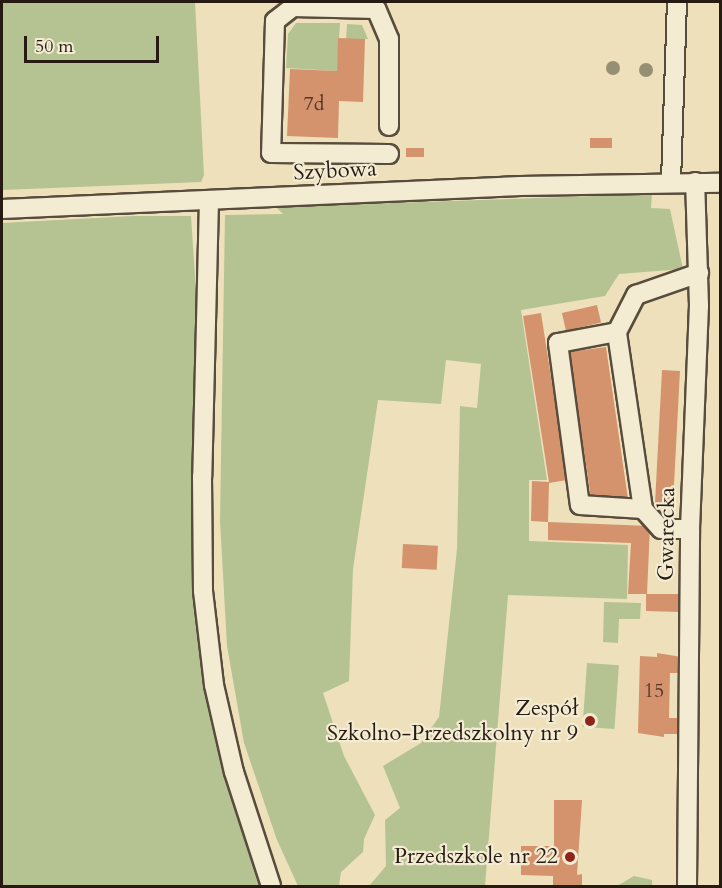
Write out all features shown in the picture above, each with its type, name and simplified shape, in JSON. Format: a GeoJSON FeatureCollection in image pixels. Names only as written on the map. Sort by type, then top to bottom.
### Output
{"type":"FeatureCollection","features":[{"type":"Feature","properties":{"kind":"street"},"geometry":{"type":"LineString","coordinates":[[671,182],[677,2]]}},
{"type":"Feature","properties":{"kind":"street"},"geometry":{"type":"LineString","coordinates":[[389,126],[389,39],[376,9],[292,7],[275,21],[271,153],[389,154]]}},
{"type":"Feature","properties":{"kind":"street","name":"Szybowa"},"geometry":{"type":"LineString","coordinates":[[2,209],[709,182]]}},
{"type":"Feature","properties":{"kind":"street","name":"Gwarecka"},"geometry":{"type":"LineString","coordinates":[[687,886],[690,529],[699,273],[709,182]]}},
{"type":"Feature","properties":{"kind":"street"},"geometry":{"type":"LineString","coordinates":[[209,200],[202,477],[203,591],[214,685],[234,772],[271,886]]}},
{"type":"Feature","properties":{"kind":"street"},"geometry":{"type":"LineString","coordinates":[[690,529],[661,529],[643,509],[617,332],[636,295],[699,273]]}},
{"type":"Feature","properties":{"kind":"street"},"geometry":{"type":"LineString","coordinates":[[617,332],[558,343],[580,505],[643,509]]}},
{"type":"Feature","properties":{"kind":"green space"},"geometry":{"type":"Polygon","coordinates":[[[2,2],[195,2],[204,175],[201,182],[2,190],[2,2]]]}},
{"type":"Feature","properties":{"kind":"green space"},"geometry":{"type":"Polygon","coordinates":[[[296,23],[340,23],[337,71],[286,68],[288,34],[296,23]]]}},
{"type":"Feature","properties":{"kind":"green space"},"geometry":{"type":"Polygon","coordinates":[[[347,24],[362,25],[368,39],[346,39],[347,24]]]}},
{"type":"Feature","properties":{"kind":"green space"},"geometry":{"type":"Polygon","coordinates":[[[652,194],[651,208],[670,209],[683,269],[619,274],[605,296],[521,310],[547,480],[529,480],[529,541],[628,545],[627,599],[508,595],[485,886],[369,886],[386,866],[385,820],[400,808],[383,766],[421,743],[439,717],[457,549],[460,406],[477,408],[481,364],[446,360],[441,404],[378,400],[353,569],[349,681],[323,693],[344,756],[375,815],[364,839],[363,852],[341,872],[339,886],[298,886],[277,840],[244,743],[227,646],[220,521],[225,215],[283,214],[276,207],[652,194]]]}},
{"type":"Feature","properties":{"kind":"green space"},"geometry":{"type":"Polygon","coordinates":[[[133,216],[191,216],[196,291],[199,599],[262,886],[2,886],[2,223],[133,216]]]}},
{"type":"Feature","properties":{"kind":"green space"},"geometry":{"type":"Polygon","coordinates":[[[604,602],[641,603],[640,619],[619,619],[618,643],[603,642],[604,602]]]}},
{"type":"Feature","properties":{"kind":"green space"},"geometry":{"type":"Polygon","coordinates":[[[587,663],[619,665],[614,729],[583,727],[587,663]]]}},
{"type":"Feature","properties":{"kind":"green space"},"geometry":{"type":"Polygon","coordinates":[[[634,876],[652,880],[652,886],[617,886],[634,876]]]}},
{"type":"Feature","properties":{"kind":"building"},"geometry":{"type":"Polygon","coordinates":[[[338,38],[365,39],[363,102],[339,101],[338,138],[287,136],[290,69],[337,71],[338,38]]]}},
{"type":"Feature","properties":{"kind":"building"},"geometry":{"type":"Polygon","coordinates":[[[590,138],[612,138],[612,148],[590,148],[590,138]]]}},
{"type":"Feature","properties":{"kind":"building"},"geometry":{"type":"Polygon","coordinates":[[[406,148],[424,148],[424,157],[406,157],[406,148]]]}},
{"type":"Feature","properties":{"kind":"building"},"geometry":{"type":"Polygon","coordinates":[[[597,305],[601,323],[566,331],[562,313],[597,305]]]}},
{"type":"Feature","properties":{"kind":"building"},"geometry":{"type":"Polygon","coordinates":[[[541,313],[567,480],[549,483],[548,522],[531,521],[532,481],[549,482],[523,316],[541,313]]]}},
{"type":"Feature","properties":{"kind":"building"},"geometry":{"type":"Polygon","coordinates":[[[606,347],[628,499],[610,502],[609,496],[591,498],[569,352],[606,347]]]}},
{"type":"Feature","properties":{"kind":"building"},"geometry":{"type":"Polygon","coordinates":[[[662,370],[680,371],[673,505],[655,504],[662,370]]]}},
{"type":"Feature","properties":{"kind":"building"},"geometry":{"type":"Polygon","coordinates":[[[548,522],[650,526],[647,594],[681,594],[680,612],[646,611],[646,594],[628,594],[631,543],[548,540],[548,522]]]}},
{"type":"Feature","properties":{"kind":"building"},"geometry":{"type":"Polygon","coordinates":[[[403,544],[438,546],[437,570],[402,568],[403,544]]]}},
{"type":"Feature","properties":{"kind":"building"},"geometry":{"type":"Polygon","coordinates":[[[657,653],[682,657],[682,673],[670,673],[669,718],[680,718],[680,734],[664,734],[664,737],[638,733],[640,656],[657,657],[657,653]]]}},
{"type":"Feature","properties":{"kind":"building"},"geometry":{"type":"Polygon","coordinates":[[[554,800],[582,800],[577,875],[582,874],[582,886],[553,886],[553,876],[521,875],[521,846],[554,846],[554,800]]]}},
{"type":"Feature","properties":{"kind":"place","name":"Zespół Szkolno-Przedszkolny nr 9"},"geometry":{"type":"Point","coordinates":[590,721]}},
{"type":"Feature","properties":{"kind":"place","name":"Przedszkole nr 22"},"geometry":{"type":"Point","coordinates":[570,857]}}]}
